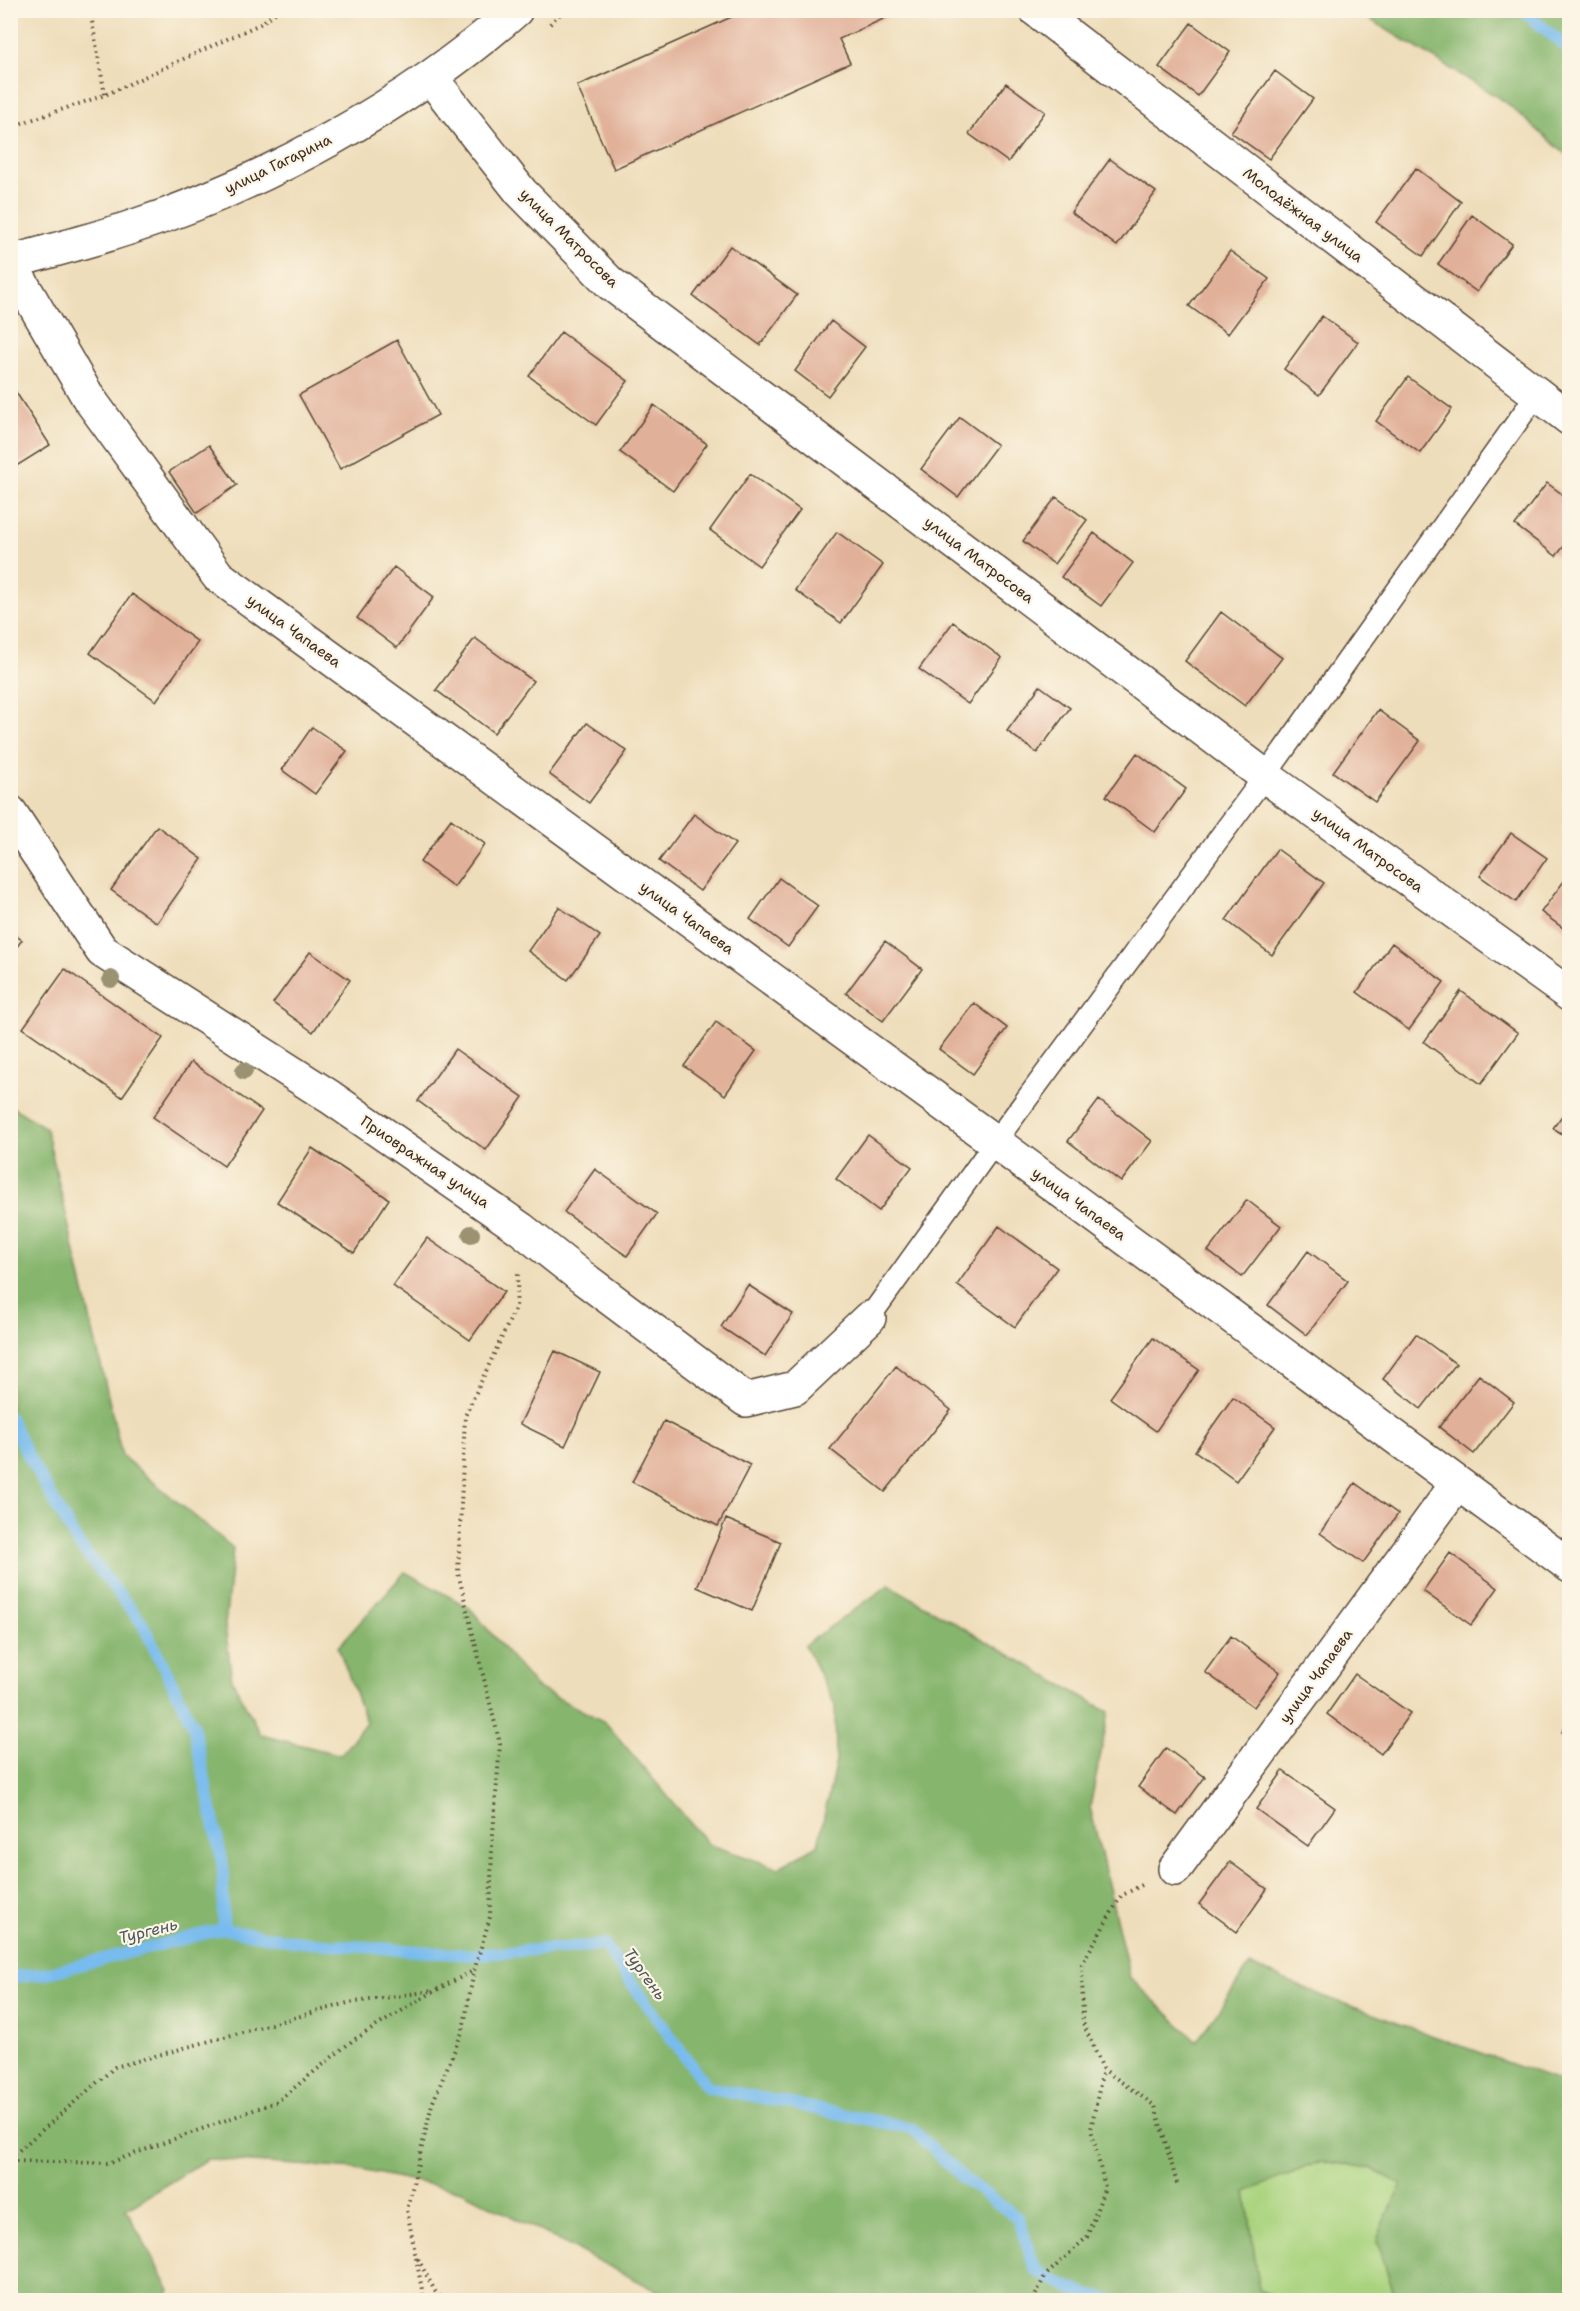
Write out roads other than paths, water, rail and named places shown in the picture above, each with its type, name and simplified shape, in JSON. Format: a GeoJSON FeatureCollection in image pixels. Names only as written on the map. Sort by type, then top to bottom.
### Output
{"type":"FeatureCollection","features":[{"type":"Feature","properties":{"kind":"street","name":"улица Гагарина"},"geometry":{"type":"LineString","coordinates":[[10,263],[129,228],[225,191],[334,137],[431,78],[492,32],[516,10]]}},
{"type":"Feature","properties":{"kind":"street","name":"Молодёжная улица"},"geometry":{"type":"LineString","coordinates":[[1036,10],[1569,419]]}},
{"type":"Feature","properties":{"kind":"street","name":"улица Матросова"},"geometry":{"type":"LineString","coordinates":[[431,78],[521,192],[610,283],[1265,776],[1569,995]]}},
{"type":"Feature","properties":{"kind":"street","name":"улица Чапаева"},"geometry":{"type":"LineString","coordinates":[[10,263],[88,398],[218,576],[995,1142],[1569,1566]]}},
{"type":"Feature","properties":{"kind":"street","name":"Приовражная улица"},"geometry":{"type":"LineString","coordinates":[[10,812],[102,951],[330,1097],[521,1228],[583,1278],[746,1400],[795,1388],[869,1318]]}},
{"type":"Feature","properties":{"kind":"street","name":"улица Чапаева"},"geometry":{"type":"LineString","coordinates":[[1175,1869],[1457,1484]]}},
{"type":"Feature","properties":{"kind":"lane"},"geometry":{"type":"LineString","coordinates":[[869,1318],[995,1142],[1265,776],[1537,394]]}},
{"type":"Feature","properties":{"kind":"waterway"},"geometry":{"type":"LineString","coordinates":[[1522,10],[1570,50]]}},
{"type":"Feature","properties":{"kind":"waterway"},"geometry":{"type":"LineString","coordinates":[[10,1418],[26,1452],[77,1542],[142,1623],[193,1725],[223,1865],[223,1929]]}},
{"type":"Feature","properties":{"kind":"waterway","name":"Тургень"},"geometry":{"type":"LineString","coordinates":[[10,1977],[48,1973],[223,1929],[300,1942],[468,1955],[604,1945],[707,2087],[911,2128],[963,2178],[1018,2218],[1036,2271],[1085,2295],[1111,2300]]}}]}
